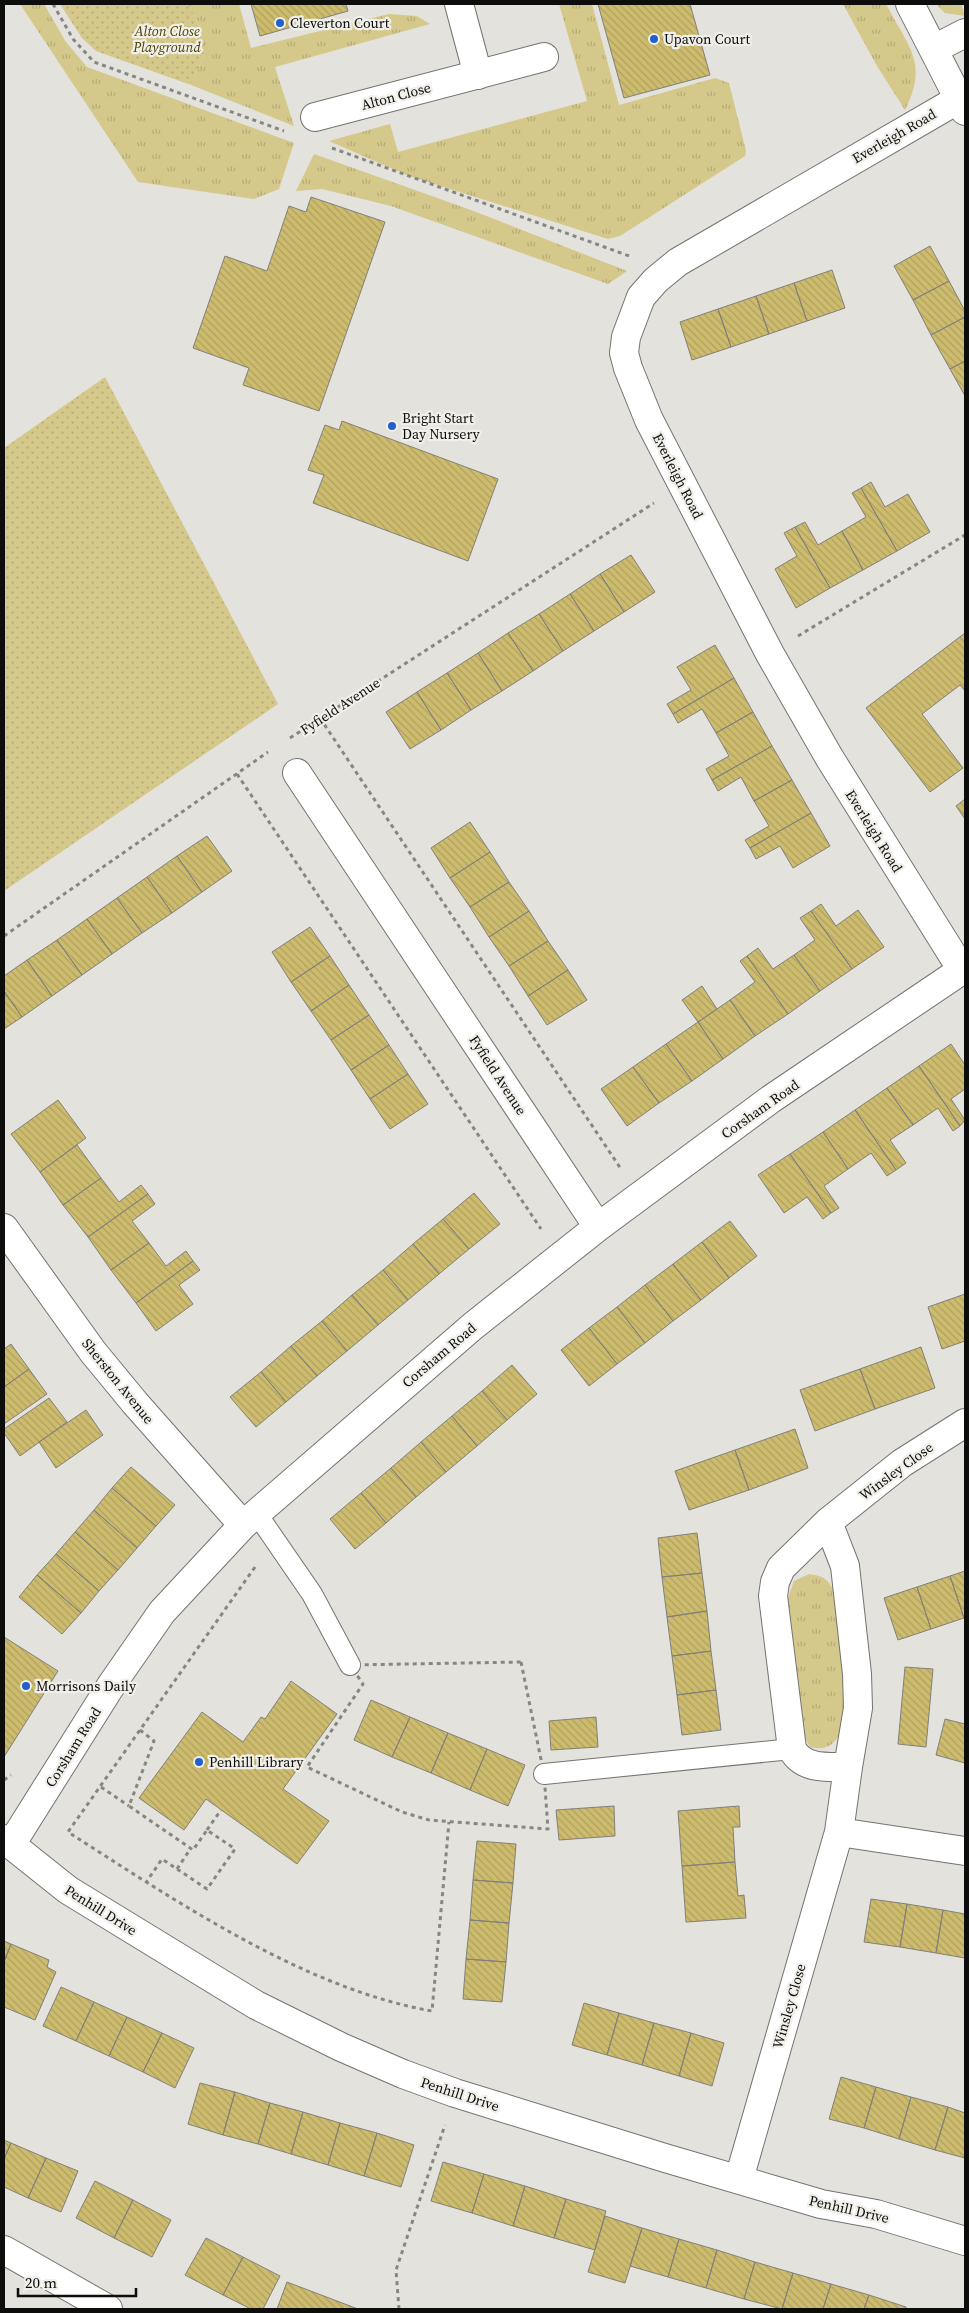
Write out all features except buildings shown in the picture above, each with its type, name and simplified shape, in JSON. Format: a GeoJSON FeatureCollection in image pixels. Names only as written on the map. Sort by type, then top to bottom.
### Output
{"type":"FeatureCollection","features":[{"type":"Feature","properties":{"kind":"street"},"geometry":{"type":"LineString","coordinates":[[459,4],[478,74]]}},
{"type":"Feature","properties":{"kind":"street"},"geometry":{"type":"LineString","coordinates":[[910,4],[962,105]]}},
{"type":"Feature","properties":{"kind":"street"},"geometry":{"type":"LineString","coordinates":[[934,49],[965,33]]}},
{"type":"Feature","properties":{"kind":"street","name":"Alton Close"},"geometry":{"type":"LineString","coordinates":[[315,117],[544,57]]}},
{"type":"Feature","properties":{"kind":"street","name":"Everleigh Road"},"geometry":{"type":"LineString","coordinates":[[962,105],[686,258],[656,280],[638,304],[626,337],[624,352],[628,368],[649,420],[770,654],[829,757],[964,969]]}},
{"type":"Feature","properties":{"kind":"street","name":"Fyfield Avenue"},"geometry":{"type":"LineString","coordinates":[[297,773],[598,1227]]}},
{"type":"Feature","properties":{"kind":"street","name":"Corsham Road"},"geometry":{"type":"LineString","coordinates":[[8,1841],[162,1612],[250,1520],[324,1453],[473,1326],[598,1227],[771,1099],[964,969]]}},
{"type":"Feature","properties":{"kind":"street","name":"Sherston Avenue"},"geometry":{"type":"LineString","coordinates":[[4,1228],[93,1352],[135,1403],[250,1520]]}},
{"type":"Feature","properties":{"kind":"street","name":"Winsley Close"},"geometry":{"type":"LineString","coordinates":[[792,1750],[773,1596],[775,1582],[781,1568],[828,1522],[902,1463],[965,1423]]}},
{"type":"Feature","properties":{"kind":"street","name":"Winsley Close"},"geometry":{"type":"LineString","coordinates":[[739,2179],[839,1832],[858,1708],[856,1665],[845,1566],[828,1522]]}},
{"type":"Feature","properties":{"kind":"street"},"geometry":{"type":"LineString","coordinates":[[792,1750],[796,1757],[805,1764],[820,1767],[848,1767]]}},
{"type":"Feature","properties":{"kind":"street"},"geometry":{"type":"LineString","coordinates":[[839,1832],[965,1851]]}},
{"type":"Feature","properties":{"kind":"street","name":"Penhill Drive"},"geometry":{"type":"LineString","coordinates":[[8,1841],[68,1890],[256,2005],[340,2047],[403,2074],[456,2093],[821,2204],[876,2214],[965,2241]]}},
{"type":"Feature","properties":{"kind":"street"},"geometry":{"type":"LineString","coordinates":[[4,2250],[108,2309]]}},
{"type":"Feature","properties":{"kind":"lane"},"geometry":{"type":"LineString","coordinates":[[250,1520],[276,1541],[312,1594],[350,1665]]}},
{"type":"Feature","properties":{"kind":"lane"},"geometry":{"type":"LineString","coordinates":[[544,1774],[792,1750]]}},
{"type":"Feature","properties":{"kind":"path"},"geometry":{"type":"LineString","coordinates":[[52,4],[73,40],[94,62],[285,132]]}},
{"type":"Feature","properties":{"kind":"path"},"geometry":{"type":"LineString","coordinates":[[330,148],[632,256],[656,280]]}},
{"type":"Feature","properties":{"kind":"path","name":"Fyfield Avenue"},"geometry":{"type":"LineString","coordinates":[[287,740],[682,485]]}},
{"type":"Feature","properties":{"kind":"path"},"geometry":{"type":"LineString","coordinates":[[770,654],[965,535]]}},
{"type":"Feature","properties":{"kind":"path"},"geometry":{"type":"LineString","coordinates":[[320,718],[548,1056],[639,1196]]}},
{"type":"Feature","properties":{"kind":"path"},"geometry":{"type":"LineString","coordinates":[[4,936],[272,750]]}},
{"type":"Feature","properties":{"kind":"path"},"geometry":{"type":"LineString","coordinates":[[237,774],[561,1257]]}},
{"type":"Feature","properties":{"kind":"path"},"geometry":{"type":"LineString","coordinates":[[276,1541],[256,1565],[68,1832],[198,1912],[270,1952],[348,1989],[400,2006],[432,2011],[449,1822]]}},
{"type":"Feature","properties":{"kind":"path"},"geometry":{"type":"LineString","coordinates":[[521,1662],[544,1774],[548,1829],[429,1820],[402,1812],[307,1767],[363,1684],[350,1665],[521,1662]]}},
{"type":"Feature","properties":{"kind":"path"},"geometry":{"type":"LineString","coordinates":[[129,1806],[154,1741],[140,1730]]}},
{"type":"Feature","properties":{"kind":"path"},"geometry":{"type":"LineString","coordinates":[[101,1787],[193,1850],[221,1810]]}},
{"type":"Feature","properties":{"kind":"path"},"geometry":{"type":"LineString","coordinates":[[147,1881],[162,1859],[207,1889],[235,1849],[208,1830]]}},
{"type":"Feature","properties":{"kind":"path"},"geometry":{"type":"LineString","coordinates":[[177,1869],[190,1848]]}},
{"type":"Feature","properties":{"kind":"path"},"geometry":{"type":"LineString","coordinates":[[400,2309],[396,2270],[456,2093]]}},
{"type":"Feature","properties":{"kind":"green space"},"geometry":{"type":"Polygon","coordinates":[[[20,4],[44,4],[66,42],[87,67],[294,143],[279,189],[254,199],[138,182],[20,4]]]}},
{"type":"Feature","properties":{"kind":"green space","name":"Alton Close Playground"},"geometry":{"type":"Polygon","coordinates":[[[60,4],[188,4],[201,28],[204,55],[191,85],[96,51],[82,38],[60,4]]]}},
{"type":"Feature","properties":{"kind":"green space"},"geometry":{"type":"Polygon","coordinates":[[[188,4],[239,4],[251,48],[389,14],[417,16],[430,24],[275,67],[294,126],[191,85],[204,55],[201,28],[188,4]]]}},
{"type":"Feature","properties":{"kind":"green space"},"geometry":{"type":"Polygon","coordinates":[[[559,4],[592,4],[619,105],[715,78],[729,83],[746,151],[745,156],[620,236],[608,239],[409,176],[329,141],[390,124],[398,152],[587,101],[559,4]]]}},
{"type":"Feature","properties":{"kind":"green space"},"geometry":{"type":"Polygon","coordinates":[[[843,4],[886,4],[913,55],[915,79],[905,110],[877,66],[843,4]]]}},
{"type":"Feature","properties":{"kind":"green space"},"geometry":{"type":"Polygon","coordinates":[[[936,4],[961,4],[965,16],[945,13],[936,4]]]}},
{"type":"Feature","properties":{"kind":"green space"},"geometry":{"type":"Polygon","coordinates":[[[314,154],[471,210],[627,271],[608,284],[391,206],[322,189],[296,191],[314,154]]]}},
{"type":"Feature","properties":{"kind":"green space"},"geometry":{"type":"Polygon","coordinates":[[[105,377],[278,704],[4,891],[4,448],[105,377]]]}},
{"type":"Feature","properties":{"kind":"green space"},"geometry":{"type":"Polygon","coordinates":[[[809,1574],[822,1577],[829,1583],[836,1597],[839,1614],[845,1711],[842,1727],[836,1740],[825,1747],[810,1747],[804,1736],[787,1601],[794,1581],[809,1574]]]}},
{"type":"Feature","properties":{"kind":"place","name":"Cleverton Court"},"geometry":{"type":"Point","coordinates":[280,23]}},
{"type":"Feature","properties":{"kind":"place","name":"Upavon Court"},"geometry":{"type":"Point","coordinates":[654,39]}},
{"type":"Feature","properties":{"kind":"place","name":"Bright Start Day Nursery"},"geometry":{"type":"Point","coordinates":[392,426]}},
{"type":"Feature","properties":{"kind":"place","name":"Morrisons Daily"},"geometry":{"type":"Point","coordinates":[26,1686]}},
{"type":"Feature","properties":{"kind":"place","name":"Penhill Library"},"geometry":{"type":"Point","coordinates":[199,1762]}}]}
